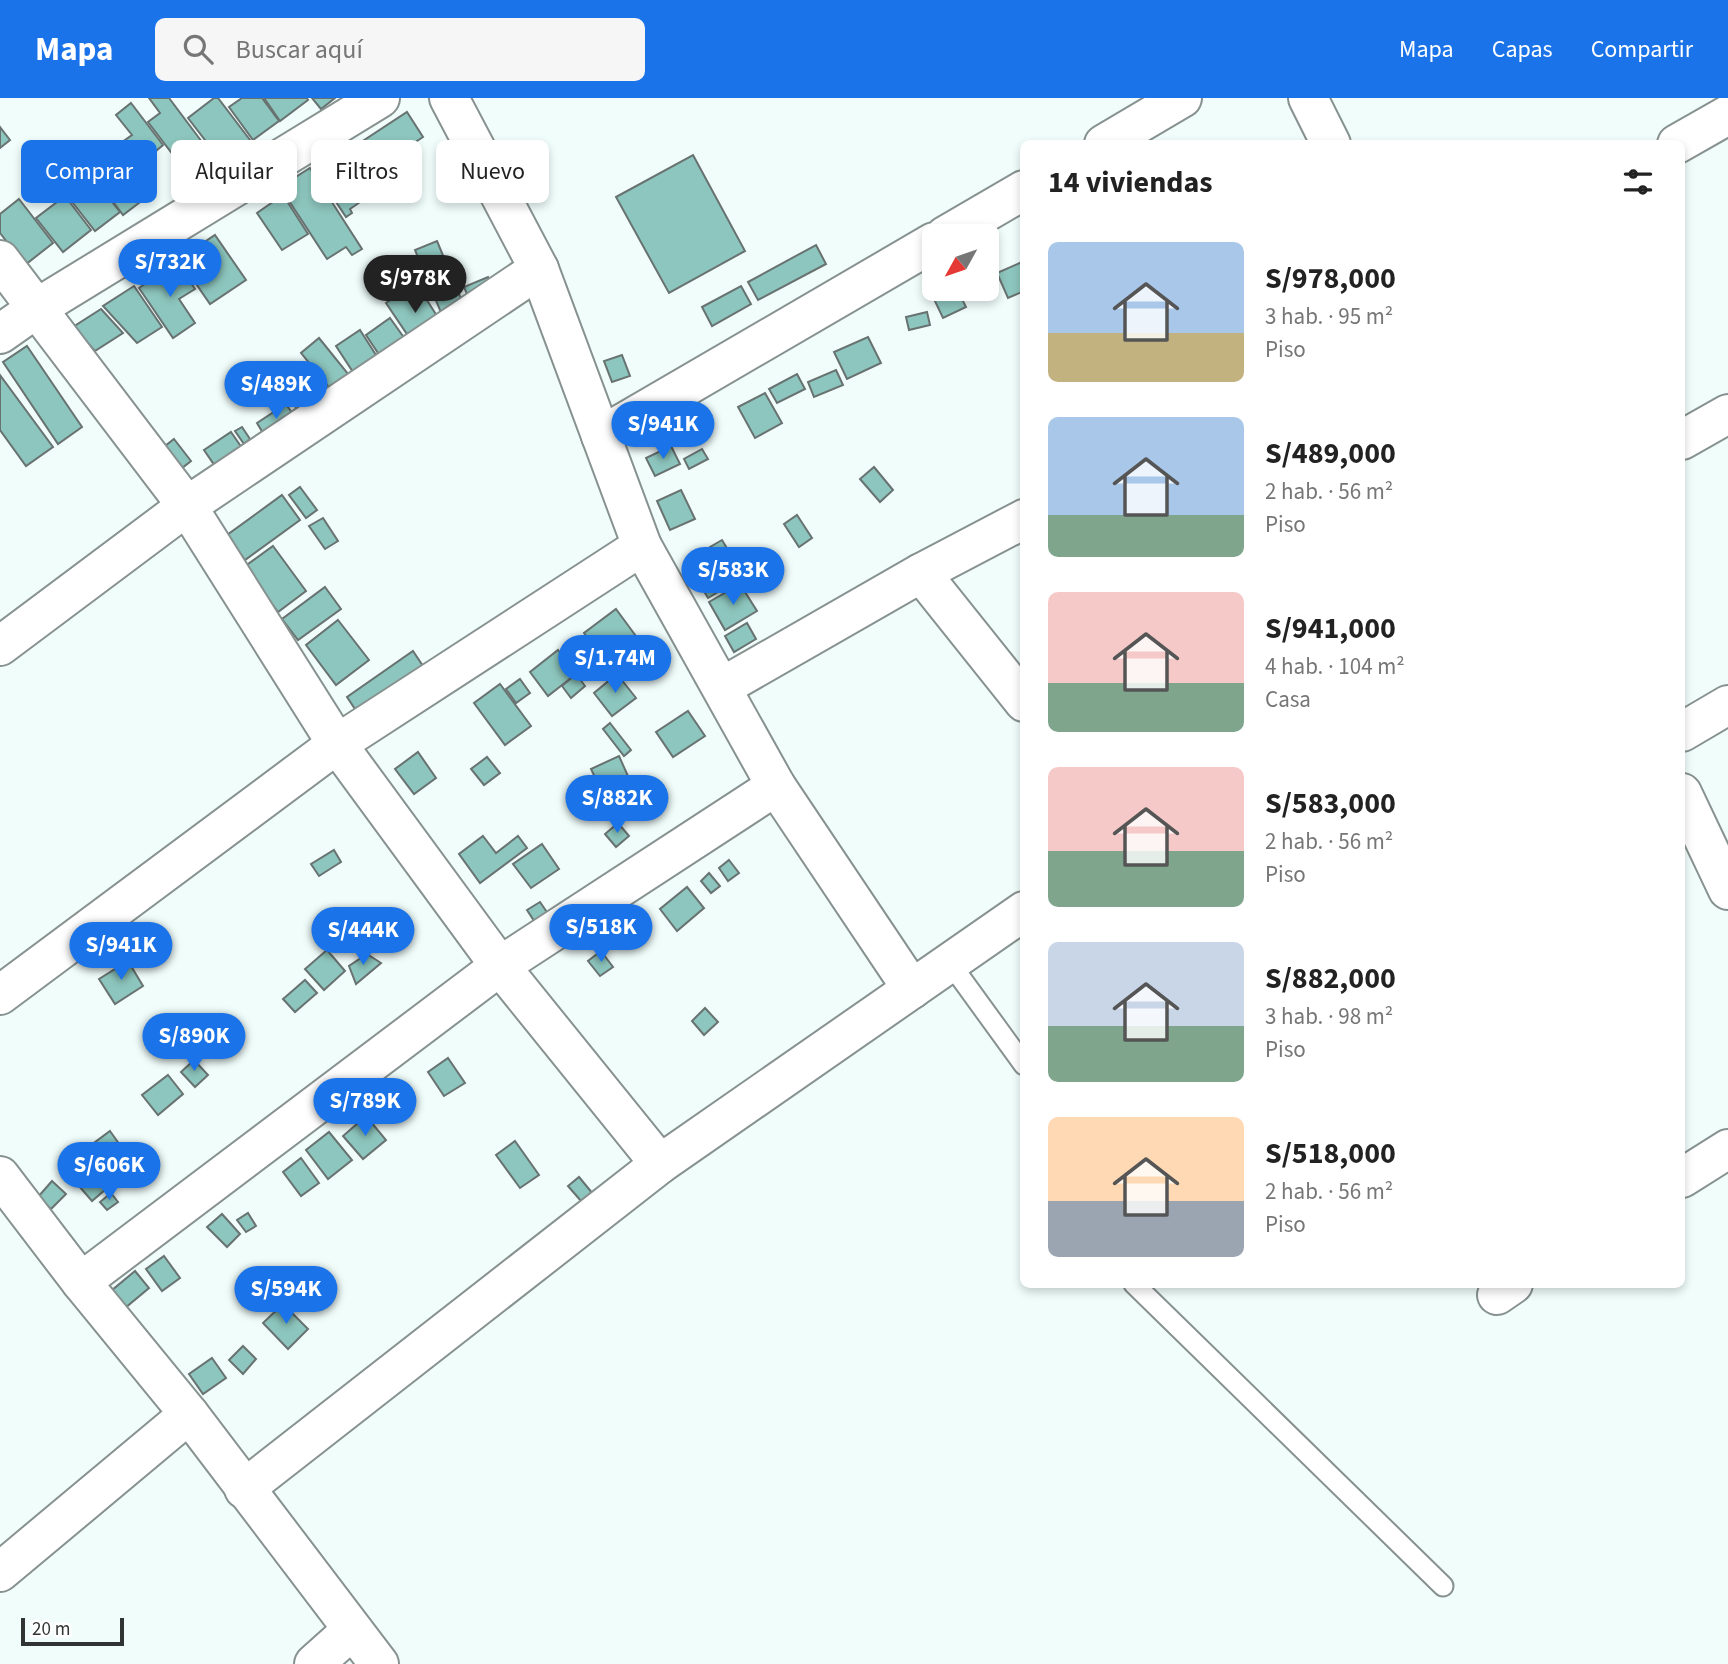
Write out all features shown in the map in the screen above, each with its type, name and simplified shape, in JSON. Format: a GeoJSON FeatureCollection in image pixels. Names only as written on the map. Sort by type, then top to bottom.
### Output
{"type":"FeatureCollection","features":[{"type":"Feature","properties":{"kind":"street"},"geometry":{"type":"LineString","coordinates":[[0,334],[37,308],[380,98]]}},
{"type":"Feature","properties":{"kind":"street"},"geometry":{"type":"LineString","coordinates":[[449,98],[539,269],[642,546],[776,786],[912,989]]}},
{"type":"Feature","properties":{"kind":"street"},"geometry":{"type":"LineString","coordinates":[[1111,140],[1182,98]]}},
{"type":"Feature","properties":{"kind":"street"},"geometry":{"type":"LineString","coordinates":[[1308,98],[1329,140]]}},
{"type":"Feature","properties":{"kind":"street"},"geometry":{"type":"LineString","coordinates":[[1684,140],[1728,115]]}},
{"type":"Feature","properties":{"kind":"street"},"geometry":{"type":"LineString","coordinates":[[966,224],[1020,192]]}},
{"type":"Feature","properties":{"kind":"street"},"geometry":{"type":"LineString","coordinates":[[601,436],[922,249]]}},
{"type":"Feature","properties":{"kind":"street"},"geometry":{"type":"LineString","coordinates":[[0,260],[187,506],[337,744],[500,967],[660,1164]]}},
{"type":"Feature","properties":{"kind":"street"},"geometry":{"type":"LineString","coordinates":[[0,646],[187,506],[539,269]]}},
{"type":"Feature","properties":{"kind":"street"},"geometry":{"type":"LineString","coordinates":[[1685,438],[1728,414]]}},
{"type":"Feature","properties":{"kind":"street"},"geometry":{"type":"LineString","coordinates":[[722,687],[921,573],[1020,521]]}},
{"type":"Feature","properties":{"kind":"street"},"geometry":{"type":"LineString","coordinates":[[0,995],[337,744],[642,546]]}},
{"type":"Feature","properties":{"kind":"street"},"geometry":{"type":"LineString","coordinates":[[921,573],[1020,697]]}},
{"type":"Feature","properties":{"kind":"street"},"geometry":{"type":"LineString","coordinates":[[1685,730],[1728,705]]}},
{"type":"Feature","properties":{"kind":"street"},"geometry":{"type":"LineString","coordinates":[[81,1282],[500,967],[776,786]]}},
{"type":"Feature","properties":{"kind":"street"},"geometry":{"type":"LineString","coordinates":[[1685,799],[1728,890]]}},
{"type":"Feature","properties":{"kind":"street"},"geometry":{"type":"LineString","coordinates":[[244,1489],[660,1164],[1020,914]]}},
{"type":"Feature","properties":{"kind":"street"},"geometry":{"type":"LineString","coordinates":[[1685,1176],[1728,1149]]}},
{"type":"Feature","properties":{"kind":"street"},"geometry":{"type":"LineString","coordinates":[[5,1193],[189,1414],[379,1664]]}},
{"type":"Feature","properties":{"kind":"street"},"geometry":{"type":"LineString","coordinates":[[0,1572],[189,1414]]}},
{"type":"Feature","properties":{"kind":"street"},"geometry":{"type":"LineString","coordinates":[[314,1664],[352,1630]]}},
{"type":"Feature","properties":{"kind":"lane"},"geometry":{"type":"LineString","coordinates":[[950,962],[1020,1059]]}},
{"type":"Feature","properties":{"kind":"lane"},"geometry":{"type":"LineString","coordinates":[[1139,1288],[1443,1586]]}},
{"type":"Feature","properties":{"kind":"building"},"geometry":{"type":"Polygon","coordinates":[[[149,98],[169,98],[200,140],[171,140],[171,152],[148,122],[160,113],[149,98]]]}},
{"type":"Feature","properties":{"kind":"building"},"geometry":{"type":"Polygon","coordinates":[[[214,98],[218,98],[250,140],[205,140],[188,118],[214,98]]]}},
{"type":"Feature","properties":{"kind":"building"},"geometry":{"type":"Polygon","coordinates":[[[242,98],[262,98],[279,121],[253,140],[229,107],[242,98]]]}},
{"type":"Feature","properties":{"kind":"building"},"geometry":{"type":"Polygon","coordinates":[[[264,98],[307,98],[308,100],[280,121],[264,98]]]}},
{"type":"Feature","properties":{"kind":"building"},"geometry":{"type":"Polygon","coordinates":[[[312,98],[335,98],[321,109],[312,98]]]}},
{"type":"Feature","properties":{"kind":"building"},"geometry":{"type":"Polygon","coordinates":[[[131,103],[163,145],[157,150],[157,140],[125,140],[132,135],[116,115],[131,103]]]}},
{"type":"Feature","properties":{"kind":"building"},"geometry":{"type":"Polygon","coordinates":[[[407,112],[423,137],[418,140],[364,140],[407,112]]]}},
{"type":"Feature","properties":{"kind":"building"},"geometry":{"type":"Polygon","coordinates":[[[0,127],[10,140],[0,148],[0,127]]]}},
{"type":"Feature","properties":{"kind":"building"},"geometry":{"type":"Polygon","coordinates":[[[693,155],[745,251],[669,293],[616,197],[693,155]]]}},
{"type":"Feature","properties":{"kind":"building"},"geometry":{"type":"Polygon","coordinates":[[[310,168],[311,203],[332,203],[362,249],[352,255],[346,247],[327,259],[290,203],[297,203],[297,176],[310,168]]]}},
{"type":"Feature","properties":{"kind":"building"},"geometry":{"type":"Polygon","coordinates":[[[19,199],[53,243],[25,265],[0,233],[0,214],[19,199]]]}},
{"type":"Feature","properties":{"kind":"building"},"geometry":{"type":"Polygon","coordinates":[[[56,203],[70,203],[91,230],[63,252],[36,218],[56,203]]]}},
{"type":"Feature","properties":{"kind":"building"},"geometry":{"type":"Polygon","coordinates":[[[73,203],[113,203],[120,212],[95,231],[73,203]]]}},
{"type":"Feature","properties":{"kind":"building"},"geometry":{"type":"Polygon","coordinates":[[[114,203],[139,203],[123,215],[114,203]]]}},
{"type":"Feature","properties":{"kind":"building"},"geometry":{"type":"Polygon","coordinates":[[[271,203],[288,203],[308,234],[282,250],[257,213],[271,203]]]}},
{"type":"Feature","properties":{"kind":"building"},"geometry":{"type":"Polygon","coordinates":[[[337,203],[359,203],[350,209],[352,213],[346,217],[337,203]]]}},
{"type":"Feature","properties":{"kind":"building"},"geometry":{"type":"Polygon","coordinates":[[[215,235],[246,280],[210,304],[179,259],[215,235]]]}},
{"type":"Feature","properties":{"kind":"building"},"geometry":{"type":"Polygon","coordinates":[[[437,241],[464,306],[442,315],[415,250],[437,241]]]}},
{"type":"Feature","properties":{"kind":"building"},"geometry":{"type":"Polygon","coordinates":[[[816,245],[826,264],[758,300],[748,282],[816,245]]]}},
{"type":"Feature","properties":{"kind":"building"},"geometry":{"type":"Polygon","coordinates":[[[177,262],[195,289],[179,299],[195,323],[173,338],[139,288],[177,262]]]}},
{"type":"Feature","properties":{"kind":"building"},"geometry":{"type":"Polygon","coordinates":[[[1020,263],[1020,293],[1008,298],[999,272],[1020,263]]]}},
{"type":"Feature","properties":{"kind":"building"},"geometry":{"type":"Polygon","coordinates":[[[488,277],[495,293],[471,304],[464,287],[488,277]]]}},
{"type":"Feature","properties":{"kind":"building"},"geometry":{"type":"Polygon","coordinates":[[[416,283],[444,327],[415,346],[386,303],[416,283]]]}},
{"type":"Feature","properties":{"kind":"building"},"geometry":{"type":"Polygon","coordinates":[[[134,286],[162,327],[137,343],[103,306],[134,286]]]}},
{"type":"Feature","properties":{"kind":"building"},"geometry":{"type":"Polygon","coordinates":[[[741,286],[751,304],[712,326],[702,307],[741,286]]]}},
{"type":"Feature","properties":{"kind":"building"},"geometry":{"type":"Polygon","coordinates":[[[935,301],[963,301],[966,307],[943,318],[935,301]]]}},
{"type":"Feature","properties":{"kind":"building"},"geometry":{"type":"Polygon","coordinates":[[[101,309],[123,333],[95,351],[73,327],[101,309]]]}},
{"type":"Feature","properties":{"kind":"building"},"geometry":{"type":"Polygon","coordinates":[[[927,312],[930,325],[909,330],[906,317],[927,312]]]}},
{"type":"Feature","properties":{"kind":"building"},"geometry":{"type":"Polygon","coordinates":[[[390,318],[405,339],[380,356],[366,335],[390,318]]]}},
{"type":"Feature","properties":{"kind":"building"},"geometry":{"type":"Polygon","coordinates":[[[360,330],[376,355],[353,372],[336,346],[360,330]]]}},
{"type":"Feature","properties":{"kind":"building"},"geometry":{"type":"Polygon","coordinates":[[[868,337],[881,363],[847,379],[834,352],[868,337]]]}},
{"type":"Feature","properties":{"kind":"building"},"geometry":{"type":"Polygon","coordinates":[[[319,338],[353,380],[335,395],[301,353],[319,338]]]}},
{"type":"Feature","properties":{"kind":"building"},"geometry":{"type":"Polygon","coordinates":[[[27,346],[82,427],[58,444],[3,362],[27,346]]]}},
{"type":"Feature","properties":{"kind":"building"},"geometry":{"type":"Polygon","coordinates":[[[622,355],[630,376],[612,382],[604,361],[622,355]]]}},
{"type":"Feature","properties":{"kind":"building"},"geometry":{"type":"Polygon","coordinates":[[[306,369],[327,396],[303,416],[281,389],[306,369]]]}},
{"type":"Feature","properties":{"kind":"building"},"geometry":{"type":"Polygon","coordinates":[[[836,370],[843,385],[814,397],[808,382],[836,370]]]}},
{"type":"Feature","properties":{"kind":"building"},"geometry":{"type":"Polygon","coordinates":[[[797,374],[805,389],[777,403],[769,389],[797,374]]]}},
{"type":"Feature","properties":{"kind":"building"},"geometry":{"type":"Polygon","coordinates":[[[0,375],[53,447],[26,466],[0,430],[0,375]]]}},
{"type":"Feature","properties":{"kind":"building"},"geometry":{"type":"Polygon","coordinates":[[[765,393],[782,423],[755,438],[738,407],[765,393]]]}},
{"type":"Feature","properties":{"kind":"building"},"geometry":{"type":"Polygon","coordinates":[[[286,404],[296,419],[266,438],[257,423],[286,404]]]}},
{"type":"Feature","properties":{"kind":"building"},"geometry":{"type":"Polygon","coordinates":[[[242,427],[250,439],[244,444],[235,431],[242,427]]]}},
{"type":"Feature","properties":{"kind":"building"},"geometry":{"type":"Polygon","coordinates":[[[231,432],[242,448],[215,466],[204,450],[231,432]]]}},
{"type":"Feature","properties":{"kind":"building"},"geometry":{"type":"Polygon","coordinates":[[[174,439],[191,461],[177,472],[160,450],[174,439]]]}},
{"type":"Feature","properties":{"kind":"building"},"geometry":{"type":"Polygon","coordinates":[[[671,446],[680,464],[655,476],[646,458],[671,446]]]}},
{"type":"Feature","properties":{"kind":"building"},"geometry":{"type":"Polygon","coordinates":[[[702,449],[708,459],[689,469],[684,459],[702,449]]]}},
{"type":"Feature","properties":{"kind":"building"},"geometry":{"type":"Polygon","coordinates":[[[874,467],[893,490],[880,502],[860,479],[874,467]]]}},
{"type":"Feature","properties":{"kind":"building"},"geometry":{"type":"Polygon","coordinates":[[[300,487],[317,510],[306,518],[289,495],[300,487]]]}},
{"type":"Feature","properties":{"kind":"building"},"geometry":{"type":"Polygon","coordinates":[[[681,490],[695,519],[670,530],[657,501],[681,490]]]}},
{"type":"Feature","properties":{"kind":"building"},"geometry":{"type":"Polygon","coordinates":[[[282,495],[300,520],[245,560],[227,535],[282,495]]]}},
{"type":"Feature","properties":{"kind":"building"},"geometry":{"type":"Polygon","coordinates":[[[797,515],[812,538],[799,547],[784,524],[797,515]]]}},
{"type":"Feature","properties":{"kind":"building"},"geometry":{"type":"Polygon","coordinates":[[[323,518],[338,541],[325,549],[309,526],[323,518]]]}},
{"type":"Feature","properties":{"kind":"building"},"geometry":{"type":"Polygon","coordinates":[[[722,540],[744,577],[708,598],[686,561],[722,540]]]}},
{"type":"Feature","properties":{"kind":"building"},"geometry":{"type":"Polygon","coordinates":[[[273,546],[306,591],[278,612],[244,567],[273,546]]]}},
{"type":"Feature","properties":{"kind":"building"},"geometry":{"type":"Polygon","coordinates":[[[740,584],[757,611],[725,630],[709,602],[740,584]]]}},
{"type":"Feature","properties":{"kind":"building"},"geometry":{"type":"Polygon","coordinates":[[[325,587],[341,609],[298,640],[282,619],[325,587]]]}},
{"type":"Feature","properties":{"kind":"building"},"geometry":{"type":"Polygon","coordinates":[[[616,609],[644,647],[612,671],[584,633],[616,609]]]}},
{"type":"Feature","properties":{"kind":"building"},"geometry":{"type":"Polygon","coordinates":[[[338,620],[369,660],[336,685],[306,645],[338,620]]]}},
{"type":"Feature","properties":{"kind":"building"},"geometry":{"type":"Polygon","coordinates":[[[747,623],[756,639],[734,652],[725,636],[747,623]]]}},
{"type":"Feature","properties":{"kind":"building"},"geometry":{"type":"Polygon","coordinates":[[[558,650],[576,674],[548,696],[530,672],[558,650]]]}},
{"type":"Feature","properties":{"kind":"building"},"geometry":{"type":"Polygon","coordinates":[[[413,651],[425,669],[359,715],[347,697],[413,651]]]}},
{"type":"Feature","properties":{"kind":"building"},"geometry":{"type":"Polygon","coordinates":[[[576,674],[585,686],[571,698],[562,686],[576,674]]]}},
{"type":"Feature","properties":{"kind":"building"},"geometry":{"type":"Polygon","coordinates":[[[617,674],[636,698],[612,716],[594,693],[617,674]]]}},
{"type":"Feature","properties":{"kind":"building"},"geometry":{"type":"Polygon","coordinates":[[[520,679],[530,693],[516,703],[506,689],[520,679]]]}},
{"type":"Feature","properties":{"kind":"building"},"geometry":{"type":"Polygon","coordinates":[[[500,684],[531,726],[505,745],[474,703],[500,684]]]}},
{"type":"Feature","properties":{"kind":"building"},"geometry":{"type":"Polygon","coordinates":[[[688,711],[705,736],[673,757],[656,732],[688,711]]]}},
{"type":"Feature","properties":{"kind":"building"},"geometry":{"type":"Polygon","coordinates":[[[610,723],[631,750],[624,756],[603,729],[610,723]]]}},
{"type":"Feature","properties":{"kind":"building"},"geometry":{"type":"Polygon","coordinates":[[[418,752],[436,778],[414,794],[395,769],[418,752]]]}},
{"type":"Feature","properties":{"kind":"building"},"geometry":{"type":"Polygon","coordinates":[[[619,756],[636,794],[621,801],[615,788],[603,794],[591,769],[619,756]]]}},
{"type":"Feature","properties":{"kind":"building"},"geometry":{"type":"Polygon","coordinates":[[[487,757],[500,773],[484,785],[471,769],[487,757]]]}},
{"type":"Feature","properties":{"kind":"building"},"geometry":{"type":"Polygon","coordinates":[[[618,823],[629,836],[616,847],[605,834],[618,823]]]}},
{"type":"Feature","properties":{"kind":"building"},"geometry":{"type":"Polygon","coordinates":[[[483,836],[496,853],[518,836],[527,848],[480,883],[459,854],[483,836]]]}},
{"type":"Feature","properties":{"kind":"building"},"geometry":{"type":"Polygon","coordinates":[[[542,844],[559,869],[531,888],[513,864],[542,844]]]}},
{"type":"Feature","properties":{"kind":"building"},"geometry":{"type":"Polygon","coordinates":[[[334,850],[341,862],[319,876],[311,864],[334,850]]]}},
{"type":"Feature","properties":{"kind":"building"},"geometry":{"type":"Polygon","coordinates":[[[729,860],[739,873],[728,881],[719,868],[729,860]]]}},
{"type":"Feature","properties":{"kind":"building"},"geometry":{"type":"Polygon","coordinates":[[[709,873],[720,886],[711,893],[701,881],[709,873]]]}},
{"type":"Feature","properties":{"kind":"building"},"geometry":{"type":"Polygon","coordinates":[[[687,887],[704,908],[677,931],[660,909],[687,887]]]}},
{"type":"Feature","properties":{"kind":"building"},"geometry":{"type":"Polygon","coordinates":[[[540,902],[553,921],[540,930],[527,910],[540,902]]]}},
{"type":"Feature","properties":{"kind":"building"},"geometry":{"type":"Polygon","coordinates":[[[382,922],[392,936],[371,951],[361,937],[382,922]]]}},
{"type":"Feature","properties":{"kind":"building"},"geometry":{"type":"Polygon","coordinates":[[[327,950],[345,971],[324,990],[305,969],[327,950]]]}},
{"type":"Feature","properties":{"kind":"building"},"geometry":{"type":"Polygon","coordinates":[[[601,951],[613,967],[600,976],[588,961],[601,951]]]}},
{"type":"Feature","properties":{"kind":"building"},"geometry":{"type":"Polygon","coordinates":[[[367,954],[381,963],[356,984],[349,966],[367,954]]]}},
{"type":"Feature","properties":{"kind":"building"},"geometry":{"type":"Polygon","coordinates":[[[128,961],[143,986],[115,1004],[99,979],[128,961]]]}},
{"type":"Feature","properties":{"kind":"building"},"geometry":{"type":"Polygon","coordinates":[[[305,980],[317,993],[295,1012],[283,999],[305,980]]]}},
{"type":"Feature","properties":{"kind":"building"},"geometry":{"type":"Polygon","coordinates":[[[705,1008],[718,1022],[704,1035],[692,1021],[705,1008]]]}},
{"type":"Feature","properties":{"kind":"building"},"geometry":{"type":"Polygon","coordinates":[[[448,1058],[465,1083],[444,1096],[428,1072],[448,1058]]]}},
{"type":"Feature","properties":{"kind":"building"},"geometry":{"type":"Polygon","coordinates":[[[194,1060],[208,1075],[195,1087],[181,1072],[194,1060]]]}},
{"type":"Feature","properties":{"kind":"building"},"geometry":{"type":"Polygon","coordinates":[[[168,1075],[183,1094],[158,1115],[142,1095],[168,1075]]]}},
{"type":"Feature","properties":{"kind":"building"},"geometry":{"type":"Polygon","coordinates":[[[366,1116],[386,1140],[363,1159],[343,1136],[366,1116]]]}},
{"type":"Feature","properties":{"kind":"building"},"geometry":{"type":"Polygon","coordinates":[[[110,1131],[122,1148],[76,1182],[63,1166],[110,1131]]]}},
{"type":"Feature","properties":{"kind":"building"},"geometry":{"type":"Polygon","coordinates":[[[329,1132],[352,1160],[328,1179],[306,1150],[329,1132]]]}},
{"type":"Feature","properties":{"kind":"building"},"geometry":{"type":"Polygon","coordinates":[[[515,1141],[539,1175],[520,1188],[496,1155],[515,1141]]]}},
{"type":"Feature","properties":{"kind":"building"},"geometry":{"type":"Polygon","coordinates":[[[301,1158],[319,1183],[301,1196],[283,1172],[301,1158]]]}},
{"type":"Feature","properties":{"kind":"building"},"geometry":{"type":"Polygon","coordinates":[[[108,1162],[120,1177],[92,1201],[79,1186],[108,1162]]]}},
{"type":"Feature","properties":{"kind":"building"},"geometry":{"type":"Polygon","coordinates":[[[579,1177],[598,1200],[588,1209],[568,1186],[579,1177]]]}},
{"type":"Feature","properties":{"kind":"building"},"geometry":{"type":"Polygon","coordinates":[[[52,1181],[66,1194],[51,1209],[38,1197],[52,1181]]]}},
{"type":"Feature","properties":{"kind":"building"},"geometry":{"type":"Polygon","coordinates":[[[111,1193],[118,1202],[107,1210],[100,1202],[111,1193]]]}},
{"type":"Feature","properties":{"kind":"building"},"geometry":{"type":"Polygon","coordinates":[[[248,1213],[256,1226],[246,1232],[237,1220],[248,1213]]]}},
{"type":"Feature","properties":{"kind":"building"},"geometry":{"type":"Polygon","coordinates":[[[222,1214],[240,1234],[227,1247],[207,1227],[222,1214]]]}},
{"type":"Feature","properties":{"kind":"building"},"geometry":{"type":"Polygon","coordinates":[[[164,1256],[180,1278],[162,1291],[146,1269],[164,1256]]]}},
{"type":"Feature","properties":{"kind":"building"},"geometry":{"type":"Polygon","coordinates":[[[135,1271],[149,1288],[125,1308],[111,1291],[135,1271]]]}},
{"type":"Feature","properties":{"kind":"building"},"geometry":{"type":"Polygon","coordinates":[[[283,1304],[308,1329],[288,1349],[263,1323],[283,1304]]]}},
{"type":"Feature","properties":{"kind":"building"},"geometry":{"type":"Polygon","coordinates":[[[243,1346],[256,1359],[243,1374],[229,1360],[243,1346]]]}},
{"type":"Feature","properties":{"kind":"building"},"geometry":{"type":"Polygon","coordinates":[[[212,1358],[226,1378],[203,1394],[189,1374],[212,1358]]]}}]}
